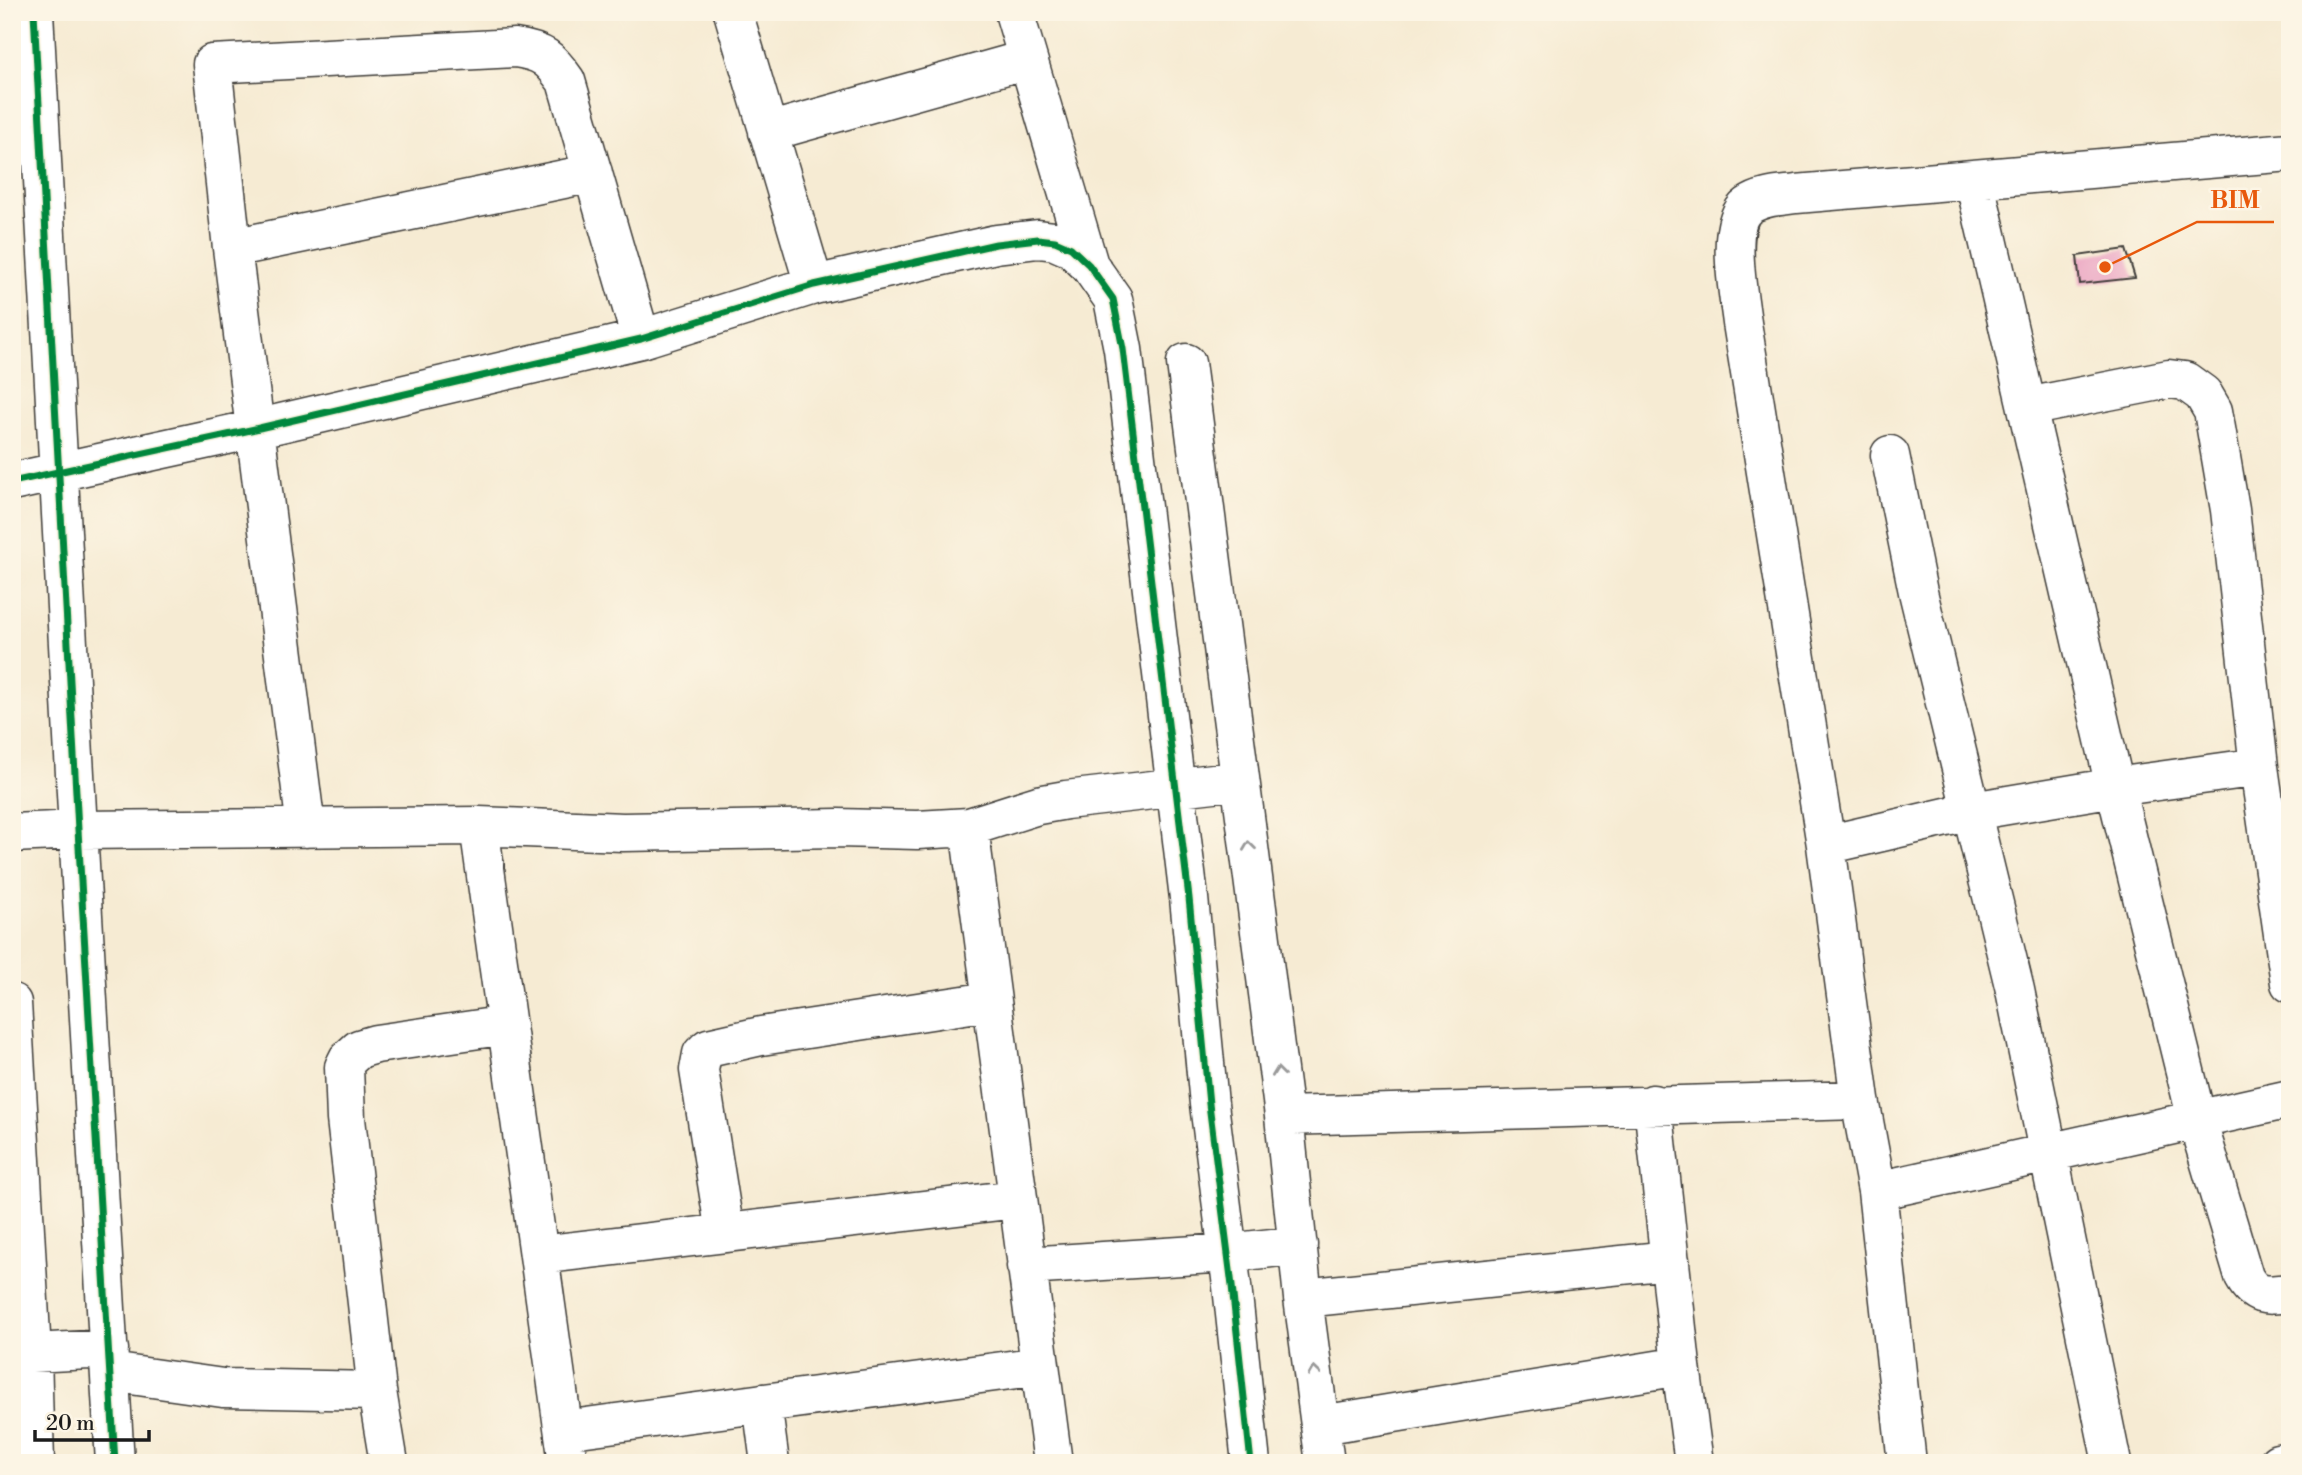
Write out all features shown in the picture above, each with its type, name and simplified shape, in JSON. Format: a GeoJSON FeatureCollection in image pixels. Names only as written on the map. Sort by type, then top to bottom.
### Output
{"type":"FeatureCollection","features":[{"type":"Feature","properties":{"kind":"street"},"geometry":{"type":"LineString","coordinates":[[34,12],[115,1463]]}},
{"type":"Feature","properties":{"kind":"street"},"geometry":{"type":"LineString","coordinates":[[733,12],[814,285]]}},
{"type":"Feature","properties":{"kind":"street"},"geometry":{"type":"LineString","coordinates":[[1014,12],[1089,265]]}},
{"type":"Feature","properties":{"kind":"street"},"geometry":{"type":"LineString","coordinates":[[306,828],[232,248],[212,64],[515,48],[533,51],[553,62],[566,81],[640,339]]}},
{"type":"Feature","properties":{"kind":"street"},"geometry":{"type":"LineString","coordinates":[[768,132],[1028,59]]}},
{"type":"Feature","properties":{"kind":"street"},"geometry":{"type":"LineString","coordinates":[[1907,1463],[1877,1191],[1860,1100],[1826,845],[1742,323],[1735,237],[1738,220],[1746,207],[1762,199],[1796,194],[2290,152]]}},
{"type":"Feature","properties":{"kind":"street"},"geometry":{"type":"LineString","coordinates":[[232,248],[593,173]]}},
{"type":"Feature","properties":{"kind":"street"},"geometry":{"type":"LineString","coordinates":[[1974,179],[2115,787],[2197,1120],[2249,1287],[2265,1294],[2290,1293]]}},
{"type":"Feature","properties":{"kind":"street"},"geometry":{"type":"LineString","coordinates":[[12,482],[255,429],[640,339],[814,285],[996,244],[1038,239],[1055,241],[1071,248],[1089,265],[1113,299],[1123,349],[1189,898],[1209,1104],[1251,1463]]}},
{"type":"Feature","properties":{"kind":"street"},"geometry":{"type":"LineString","coordinates":[[1186,363],[1284,1116],[1303,1298],[1325,1463]]}},
{"type":"Feature","properties":{"kind":"street"},"geometry":{"type":"LineString","coordinates":[[2027,407],[2169,379],[2185,381],[2203,394],[2213,411],[2230,510],[2259,767],[2290,983]]}},
{"type":"Feature","properties":{"kind":"street"},"geometry":{"type":"LineString","coordinates":[[1890,455],[1917,592],[2015,990],[2112,1463]]}},
{"type":"Feature","properties":{"kind":"street"},"geometry":{"type":"LineString","coordinates":[[1826,845],[1972,811],[2259,767]]}},
{"type":"Feature","properties":{"kind":"street"},"geometry":{"type":"LineString","coordinates":[[12,833],[479,826],[624,832],[825,828],[918,830],[969,827],[1038,805],[1115,793],[1240,780]]}},
{"type":"Feature","properties":{"kind":"street"},"geometry":{"type":"LineString","coordinates":[[479,826],[566,1447],[762,1403],[1040,1366]]}},
{"type":"Feature","properties":{"kind":"street"},"geometry":{"type":"LineString","coordinates":[[969,827],[1053,1463]]}},
{"type":"Feature","properties":{"kind":"street"},"geometry":{"type":"LineString","coordinates":[[725,1233],[699,1070],[702,1054],[708,1048],[773,1034],[990,1001]]}},
{"type":"Feature","properties":{"kind":"street"},"geometry":{"type":"LineString","coordinates":[[12,1003],[22,1353],[35,1463]]}},
{"type":"Feature","properties":{"kind":"street"},"geometry":{"type":"LineString","coordinates":[[389,1463],[377,1391],[346,1119],[344,1067],[359,1049],[376,1044],[507,1026]]}},
{"type":"Feature","properties":{"kind":"street"},"geometry":{"type":"LineString","coordinates":[[1877,1191],[2290,1099]]}},
{"type":"Feature","properties":{"kind":"street"},"geometry":{"type":"LineString","coordinates":[[1284,1116],[1860,1100]]}},
{"type":"Feature","properties":{"kind":"street"},"geometry":{"type":"LineString","coordinates":[[1653,1104],[1694,1463]]}},
{"type":"Feature","properties":{"kind":"street"},"geometry":{"type":"LineString","coordinates":[[539,1255],[1017,1199]]}},
{"type":"Feature","properties":{"kind":"street"},"geometry":{"type":"LineString","coordinates":[[1027,1266],[1227,1253],[1298,1245]]}},
{"type":"Feature","properties":{"kind":"street"},"geometry":{"type":"LineString","coordinates":[[1303,1298],[1670,1260]]}},
{"type":"Feature","properties":{"kind":"street"},"geometry":{"type":"LineString","coordinates":[[22,1353],[110,1360],[223,1388],[377,1391]]}},
{"type":"Feature","properties":{"kind":"street"},"geometry":{"type":"LineString","coordinates":[[1321,1425],[1681,1366]]}},
{"type":"Feature","properties":{"kind":"street"},"geometry":{"type":"LineString","coordinates":[[762,1403],[770,1463]]}},
{"type":"Feature","properties":{"kind":"street"},"geometry":{"type":"LineString","coordinates":[[2278,1463],[2290,1461]]}},
{"type":"Feature","properties":{"kind":"building"},"geometry":{"type":"Polygon","coordinates":[[[2126,249],[2135,278],[2080,284],[2077,256],[2126,249]]]}},
{"type":"Feature","properties":{"kind":"cycle path"},"geometry":{"type":"LineString","coordinates":[[34,12],[115,1463]]}},
{"type":"Feature","properties":{"kind":"cycle path"},"geometry":{"type":"LineString","coordinates":[[12,482],[255,429],[641,339],[814,285],[996,244],[1038,239],[1055,241],[1071,248],[1089,265],[1113,299],[1123,349],[1189,898],[1209,1104],[1251,1463]]}},
{"type":"Feature","properties":{"kind":"place","name":"BIM"},"geometry":{"type":"Point","coordinates":[2105,267]}}]}
